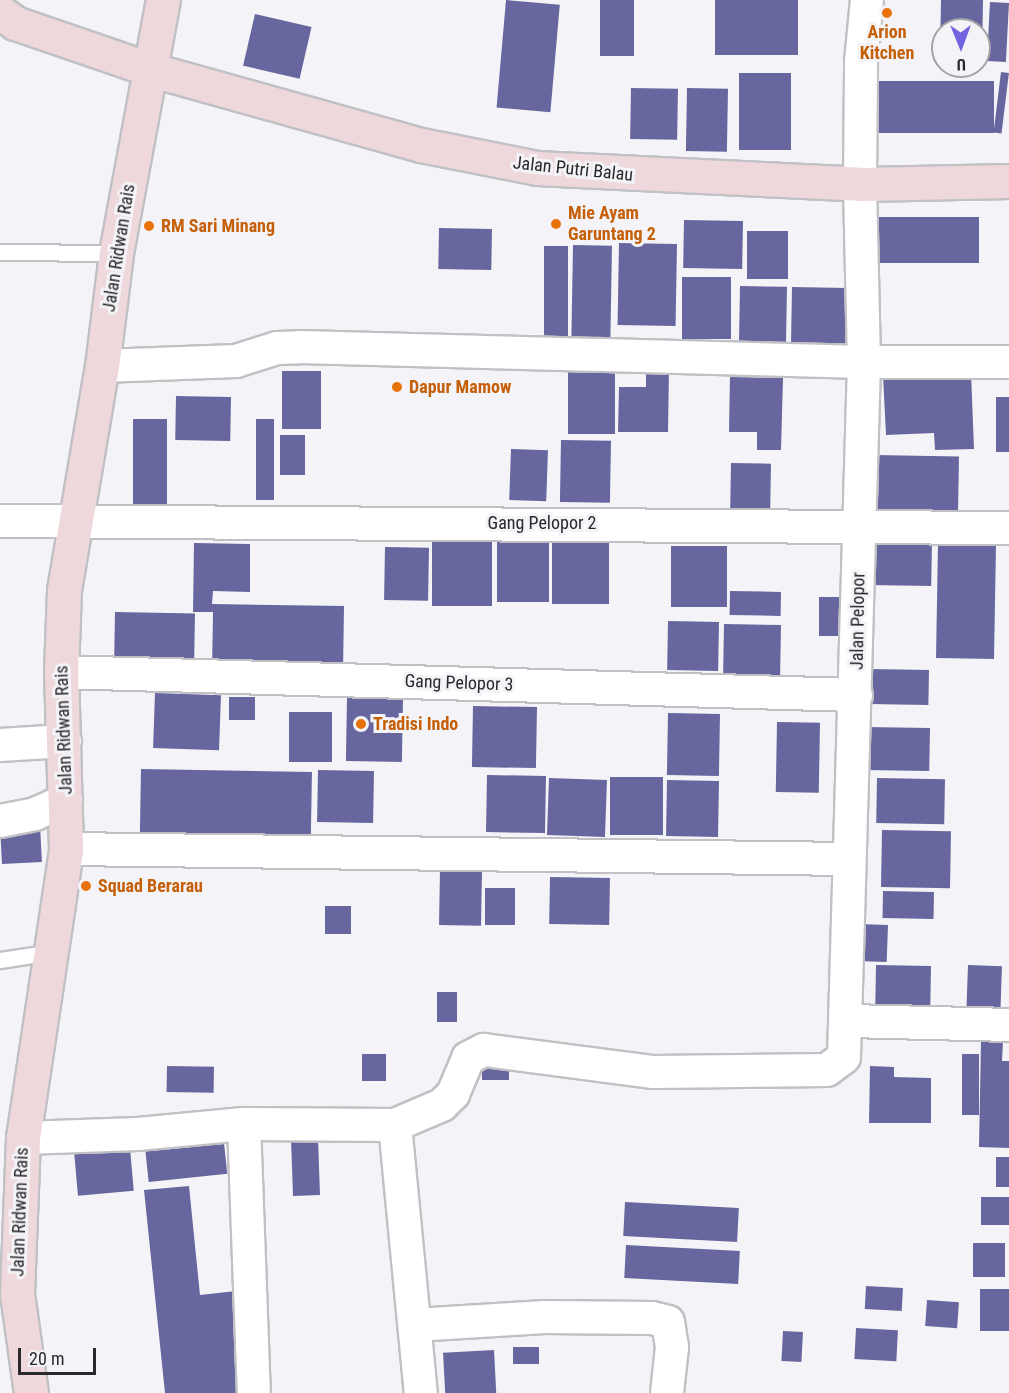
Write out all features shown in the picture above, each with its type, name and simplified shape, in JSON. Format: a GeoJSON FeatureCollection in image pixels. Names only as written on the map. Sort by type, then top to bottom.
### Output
{"type":"FeatureCollection","features":[{"type":"Feature","properties":{"kind":"street","name":"Jalan Ridwan Rais"},"geometry":{"type":"LineString","coordinates":[[31,1393],[17,1294],[23,1138],[66,849],[65,741],[61,672],[64,590],[102,366],[116,253],[163,0]]}},
{"type":"Feature","properties":{"kind":"street","name":"Jalan Pelopor"},"geometry":{"type":"LineString","coordinates":[[395,1125],[442,1105],[453,1094],[468,1058],[484,1050],[654,1072],[827,1070],[844,1057],[848,1021],[849,859],[856,695],[864,362],[860,184],[861,62],[867,0]]}},
{"type":"Feature","properties":{"kind":"street","name":"Jalan Putri Balau"},"geometry":{"type":"LineString","coordinates":[[5,21],[149,69],[421,145],[537,168],[860,184],[1009,182]]}},
{"type":"Feature","properties":{"kind":"street"},"geometry":{"type":"LineString","coordinates":[[102,366],[236,361],[277,348],[301,347],[864,362],[1009,362]]}},
{"type":"Feature","properties":{"kind":"street","name":"Gang Pelopor 2"},"geometry":{"type":"LineString","coordinates":[[0,520],[860,525],[1009,528]]}},
{"type":"Feature","properties":{"kind":"street","name":"Gang Pelopor 3"},"geometry":{"type":"LineString","coordinates":[[61,672],[856,695]]}},
{"type":"Feature","properties":{"kind":"street"},"geometry":{"type":"LineString","coordinates":[[0,745],[65,741]]}},
{"type":"Feature","properties":{"kind":"street"},"geometry":{"type":"LineString","coordinates":[[0,821],[36,814],[66,800]]}},
{"type":"Feature","properties":{"kind":"street"},"geometry":{"type":"LineString","coordinates":[[66,849],[849,859]]}},
{"type":"Feature","properties":{"kind":"street"},"geometry":{"type":"LineString","coordinates":[[848,1021],[1009,1025]]}},
{"type":"Feature","properties":{"kind":"street"},"geometry":{"type":"LineString","coordinates":[[23,1138],[138,1134],[244,1124],[395,1125],[421,1393]]}},
{"type":"Feature","properties":{"kind":"street"},"geometry":{"type":"LineString","coordinates":[[244,1124],[254,1393]]}},
{"type":"Feature","properties":{"kind":"street"},"geometry":{"type":"LineString","coordinates":[[415,1324],[545,1317],[668,1322],[672,1332],[667,1393]]}},
{"type":"Feature","properties":{"kind":"lane"},"geometry":{"type":"LineString","coordinates":[[0,252],[116,253]]}},
{"type":"Feature","properties":{"kind":"lane"},"geometry":{"type":"LineString","coordinates":[[0,960],[52,952]]}},
{"type":"Feature","properties":{"kind":"building"},"geometry":{"type":"Polygon","coordinates":[[[506,0],[560,5],[550,112],[497,108],[506,0]]]}},
{"type":"Feature","properties":{"kind":"building"},"geometry":{"type":"Polygon","coordinates":[[[600,0],[634,0],[634,56],[600,56],[600,0]]]}},
{"type":"Feature","properties":{"kind":"building"},"geometry":{"type":"Polygon","coordinates":[[[715,0],[798,0],[798,55],[715,55],[715,0]]]}},
{"type":"Feature","properties":{"kind":"building"},"geometry":{"type":"Polygon","coordinates":[[[941,0],[983,0],[983,18],[941,18],[941,0]]]}},
{"type":"Feature","properties":{"kind":"building"},"geometry":{"type":"Polygon","coordinates":[[[990,2],[1009,3],[1006,62],[991,61],[990,2]]]}},
{"type":"Feature","properties":{"kind":"building"},"geometry":{"type":"Polygon","coordinates":[[[255,14],[312,27],[300,79],[243,66],[255,14]]]}},
{"type":"Feature","properties":{"kind":"building"},"geometry":{"type":"Polygon","coordinates":[[[1001,72],[1009,73],[1002,134],[994,133],[1001,72]]]}},
{"type":"Feature","properties":{"kind":"building"},"geometry":{"type":"Polygon","coordinates":[[[739,73],[791,73],[791,150],[739,150],[739,73]]]}},
{"type":"Feature","properties":{"kind":"building"},"geometry":{"type":"Polygon","coordinates":[[[876,81],[994,81],[994,133],[876,133],[876,81]]]}},
{"type":"Feature","properties":{"kind":"building"},"geometry":{"type":"Polygon","coordinates":[[[631,88],[678,89],[677,140],[630,139],[631,88]]]}},
{"type":"Feature","properties":{"kind":"building"},"geometry":{"type":"Polygon","coordinates":[[[687,88],[728,89],[727,152],[686,151],[687,88]]]}},
{"type":"Feature","properties":{"kind":"building"},"geometry":{"type":"Polygon","coordinates":[[[872,217],[979,217],[979,263],[872,263],[872,217]]]}},
{"type":"Feature","properties":{"kind":"building"},"geometry":{"type":"Polygon","coordinates":[[[684,220],[743,221],[742,269],[683,268],[684,220]]]}},
{"type":"Feature","properties":{"kind":"building"},"geometry":{"type":"Polygon","coordinates":[[[439,228],[492,229],[491,270],[438,269],[439,228]]]}},
{"type":"Feature","properties":{"kind":"building"},"geometry":{"type":"Polygon","coordinates":[[[747,231],[788,231],[788,279],[747,279],[747,231]]]}},
{"type":"Feature","properties":{"kind":"building"},"geometry":{"type":"Polygon","coordinates":[[[619,243],[677,244],[676,326],[618,325],[619,243]]]}},
{"type":"Feature","properties":{"kind":"building"},"geometry":{"type":"Polygon","coordinates":[[[573,245],[612,246],[610,340],[571,339],[573,245]]]}},
{"type":"Feature","properties":{"kind":"building"},"geometry":{"type":"Polygon","coordinates":[[[544,246],[568,246],[568,339],[544,339],[544,246]]]}},
{"type":"Feature","properties":{"kind":"building"},"geometry":{"type":"Polygon","coordinates":[[[682,277],[731,277],[731,339],[682,339],[682,277]]]}},
{"type":"Feature","properties":{"kind":"building"},"geometry":{"type":"Polygon","coordinates":[[[740,286],[787,287],[786,348],[739,347],[740,286]]]}},
{"type":"Feature","properties":{"kind":"building"},"geometry":{"type":"Polygon","coordinates":[[[792,287],[848,288],[847,352],[791,351],[792,287]]]}},
{"type":"Feature","properties":{"kind":"building"},"geometry":{"type":"Polygon","coordinates":[[[568,367],[615,367],[615,434],[568,434],[568,367]]]}},
{"type":"Feature","properties":{"kind":"building"},"geometry":{"type":"Polygon","coordinates":[[[646,369],[669,369],[668,432],[618,432],[619,387],[646,387],[646,369]]]}},
{"type":"Feature","properties":{"kind":"building"},"geometry":{"type":"Polygon","coordinates":[[[282,371],[321,371],[321,429],[282,429],[282,371]]]}},
{"type":"Feature","properties":{"kind":"building"},"geometry":{"type":"Polygon","coordinates":[[[971,372],[974,449],[935,450],[934,433],[886,435],[883,375],[971,372]]]}},
{"type":"Feature","properties":{"kind":"building"},"geometry":{"type":"Polygon","coordinates":[[[730,377],[783,378],[781,450],[757,450],[757,432],[729,432],[730,377]]]}},
{"type":"Feature","properties":{"kind":"building"},"geometry":{"type":"Polygon","coordinates":[[[176,396],[231,397],[230,441],[175,440],[176,396]]]}},
{"type":"Feature","properties":{"kind":"building"},"geometry":{"type":"Polygon","coordinates":[[[996,397],[1009,397],[1009,452],[996,452],[996,397]]]}},
{"type":"Feature","properties":{"kind":"building"},"geometry":{"type":"Polygon","coordinates":[[[133,419],[167,419],[167,504],[133,504],[133,419]]]}},
{"type":"Feature","properties":{"kind":"building"},"geometry":{"type":"Polygon","coordinates":[[[256,419],[274,419],[274,500],[256,500],[256,419]]]}},
{"type":"Feature","properties":{"kind":"building"},"geometry":{"type":"Polygon","coordinates":[[[280,435],[305,435],[305,475],[280,475],[280,435]]]}},
{"type":"Feature","properties":{"kind":"building"},"geometry":{"type":"Polygon","coordinates":[[[561,440],[611,441],[610,503],[560,502],[561,440]]]}},
{"type":"Feature","properties":{"kind":"building"},"geometry":{"type":"Polygon","coordinates":[[[511,449],[548,450],[546,501],[509,500],[511,449]]]}},
{"type":"Feature","properties":{"kind":"building"},"geometry":{"type":"Polygon","coordinates":[[[874,455],[959,456],[958,525],[873,524],[874,455]]]}},
{"type":"Feature","properties":{"kind":"building"},"geometry":{"type":"Polygon","coordinates":[[[731,463],[771,464],[770,510],[730,509],[731,463]]]}},
{"type":"Feature","properties":{"kind":"building"},"geometry":{"type":"Polygon","coordinates":[[[552,539],[609,539],[609,604],[552,604],[552,539]]]}},
{"type":"Feature","properties":{"kind":"building"},"geometry":{"type":"Polygon","coordinates":[[[432,540],[492,540],[492,606],[432,606],[432,540]]]}},
{"type":"Feature","properties":{"kind":"building"},"geometry":{"type":"Polygon","coordinates":[[[869,540],[932,541],[931,586],[868,585],[869,540]]]}},
{"type":"Feature","properties":{"kind":"building"},"geometry":{"type":"Polygon","coordinates":[[[497,541],[549,541],[549,602],[497,602],[497,541]]]}},
{"type":"Feature","properties":{"kind":"building"},"geometry":{"type":"Polygon","coordinates":[[[194,543],[250,544],[250,592],[213,591],[212,604],[344,606],[343,672],[212,670],[213,612],[193,612],[194,543]]]}},
{"type":"Feature","properties":{"kind":"building"},"geometry":{"type":"Polygon","coordinates":[[[938,544],[996,545],[994,659],[936,658],[938,544]]]}},
{"type":"Feature","properties":{"kind":"building"},"geometry":{"type":"Polygon","coordinates":[[[671,546],[727,546],[727,607],[671,607],[671,546]]]}},
{"type":"Feature","properties":{"kind":"building"},"geometry":{"type":"Polygon","coordinates":[[[385,547],[429,548],[428,601],[384,600],[385,547]]]}},
{"type":"Feature","properties":{"kind":"building"},"geometry":{"type":"Polygon","coordinates":[[[730,591],[781,592],[781,616],[730,615],[730,591]]]}},
{"type":"Feature","properties":{"kind":"building"},"geometry":{"type":"Polygon","coordinates":[[[819,597],[841,597],[841,636],[819,636],[819,597]]]}},
{"type":"Feature","properties":{"kind":"building"},"geometry":{"type":"Polygon","coordinates":[[[115,612],[195,613],[194,673],[114,672],[115,612]]]}},
{"type":"Feature","properties":{"kind":"building"},"geometry":{"type":"Polygon","coordinates":[[[668,621],[719,622],[718,671],[667,670],[668,621]]]}},
{"type":"Feature","properties":{"kind":"building"},"geometry":{"type":"Polygon","coordinates":[[[724,624],[781,625],[780,676],[723,675],[724,624]]]}},
{"type":"Feature","properties":{"kind":"building"},"geometry":{"type":"Polygon","coordinates":[[[870,669],[929,670],[928,705],[869,704],[870,669]]]}},
{"type":"Feature","properties":{"kind":"building"},"geometry":{"type":"Polygon","coordinates":[[[155,693],[221,695],[219,750],[153,748],[155,693]]]}},
{"type":"Feature","properties":{"kind":"building"},"geometry":{"type":"Polygon","coordinates":[[[229,697],[255,697],[255,720],[229,720],[229,697]]]}},
{"type":"Feature","properties":{"kind":"building"},"geometry":{"type":"Polygon","coordinates":[[[347,698],[403,699],[402,762],[346,761],[347,698]]]}},
{"type":"Feature","properties":{"kind":"building"},"geometry":{"type":"Polygon","coordinates":[[[473,706],[537,707],[536,768],[472,767],[473,706]]]}},
{"type":"Feature","properties":{"kind":"building"},"geometry":{"type":"Polygon","coordinates":[[[289,712],[332,712],[332,762],[289,762],[289,712]]]}},
{"type":"Feature","properties":{"kind":"building"},"geometry":{"type":"Polygon","coordinates":[[[668,713],[720,714],[719,776],[667,775],[668,713]]]}},
{"type":"Feature","properties":{"kind":"building"},"geometry":{"type":"Polygon","coordinates":[[[777,722],[820,723],[819,793],[776,792],[777,722]]]}},
{"type":"Feature","properties":{"kind":"building"},"geometry":{"type":"Polygon","coordinates":[[[866,727],[930,728],[929,771],[865,770],[866,727]]]}},
{"type":"Feature","properties":{"kind":"building"},"geometry":{"type":"Polygon","coordinates":[[[141,769],[312,772],[311,845],[140,842],[141,769]]]}},
{"type":"Feature","properties":{"kind":"building"},"geometry":{"type":"Polygon","coordinates":[[[318,770],[374,771],[373,823],[317,822],[318,770]]]}},
{"type":"Feature","properties":{"kind":"building"},"geometry":{"type":"Polygon","coordinates":[[[487,775],[546,776],[545,833],[486,832],[487,775]]]}},
{"type":"Feature","properties":{"kind":"building"},"geometry":{"type":"Polygon","coordinates":[[[610,777],[663,777],[663,835],[610,835],[610,777]]]}},
{"type":"Feature","properties":{"kind":"building"},"geometry":{"type":"Polygon","coordinates":[[[549,778],[607,780],[605,837],[547,835],[549,778]]]}},
{"type":"Feature","properties":{"kind":"building"},"geometry":{"type":"Polygon","coordinates":[[[877,778],[945,779],[944,824],[876,823],[877,778]]]}},
{"type":"Feature","properties":{"kind":"building"},"geometry":{"type":"Polygon","coordinates":[[[667,780],[719,781],[718,837],[666,836],[667,780]]]}},
{"type":"Feature","properties":{"kind":"building"},"geometry":{"type":"Polygon","coordinates":[[[40,825],[42,862],[2,864],[0,827],[40,825]]]}},
{"type":"Feature","properties":{"kind":"building"},"geometry":{"type":"Polygon","coordinates":[[[882,830],[951,831],[950,888],[881,887],[882,830]]]}},
{"type":"Feature","properties":{"kind":"building"},"geometry":{"type":"Polygon","coordinates":[[[440,870],[482,871],[481,926],[439,925],[440,870]]]}},
{"type":"Feature","properties":{"kind":"building"},"geometry":{"type":"Polygon","coordinates":[[[550,877],[610,878],[609,925],[549,924],[550,877]]]}},
{"type":"Feature","properties":{"kind":"building"},"geometry":{"type":"Polygon","coordinates":[[[485,888],[515,888],[515,925],[485,925],[485,888]]]}},
{"type":"Feature","properties":{"kind":"building"},"geometry":{"type":"Polygon","coordinates":[[[883,891],[934,892],[934,919],[883,918],[883,891]]]}},
{"type":"Feature","properties":{"kind":"building"},"geometry":{"type":"Polygon","coordinates":[[[325,906],[351,906],[351,934],[325,934],[325,906]]]}},
{"type":"Feature","properties":{"kind":"building"},"geometry":{"type":"Polygon","coordinates":[[[858,924],[888,925],[887,962],[857,961],[858,924]]]}},
{"type":"Feature","properties":{"kind":"building"},"geometry":{"type":"Polygon","coordinates":[[[876,965],[931,966],[930,1008],[875,1007],[876,965]]]}},
{"type":"Feature","properties":{"kind":"building"},"geometry":{"type":"Polygon","coordinates":[[[968,965],[1002,966],[1000,1012],[966,1011],[968,965]]]}},
{"type":"Feature","properties":{"kind":"building"},"geometry":{"type":"Polygon","coordinates":[[[437,992],[457,992],[457,1022],[437,1022],[437,992]]]}},
{"type":"Feature","properties":{"kind":"building"},"geometry":{"type":"Polygon","coordinates":[[[981,1041],[1003,1041],[1002,1061],[1009,1061],[1009,1148],[979,1147],[981,1041]]]}},
{"type":"Feature","properties":{"kind":"building"},"geometry":{"type":"Polygon","coordinates":[[[362,1054],[386,1054],[386,1081],[362,1081],[362,1054]]]}},
{"type":"Feature","properties":{"kind":"building"},"geometry":{"type":"Polygon","coordinates":[[[962,1054],[979,1054],[979,1115],[962,1115],[962,1054]]]}},
{"type":"Feature","properties":{"kind":"building"},"geometry":{"type":"Polygon","coordinates":[[[482,1063],[509,1063],[509,1080],[482,1080],[482,1063]]]}},
{"type":"Feature","properties":{"kind":"building"},"geometry":{"type":"Polygon","coordinates":[[[167,1066],[214,1067],[214,1093],[167,1092],[167,1066]]]}},
{"type":"Feature","properties":{"kind":"building"},"geometry":{"type":"Polygon","coordinates":[[[870,1066],[894,1067],[894,1077],[931,1078],[931,1123],[869,1123],[870,1066]]]}},
{"type":"Feature","properties":{"kind":"building"},"geometry":{"type":"Polygon","coordinates":[[[318,1138],[320,1195],[293,1196],[291,1139],[318,1138]]]}},
{"type":"Feature","properties":{"kind":"building"},"geometry":{"type":"Polygon","coordinates":[[[224,1143],[227,1174],[149,1182],[145,1151],[224,1143]]]}},
{"type":"Feature","properties":{"kind":"building"},"geometry":{"type":"Polygon","coordinates":[[[130,1148],[134,1191],[78,1196],[74,1153],[130,1148]]]}},
{"type":"Feature","properties":{"kind":"building"},"geometry":{"type":"Polygon","coordinates":[[[996,1157],[1009,1157],[1009,1187],[996,1187],[996,1157]]]}},
{"type":"Feature","properties":{"kind":"building"},"geometry":{"type":"Polygon","coordinates":[[[189,1186],[200,1295],[236,1291],[246,1393],[165,1393],[144,1190],[189,1186]]]}},
{"type":"Feature","properties":{"kind":"building"},"geometry":{"type":"Polygon","coordinates":[[[981,1197],[1009,1197],[1009,1225],[981,1225],[981,1197]]]}},
{"type":"Feature","properties":{"kind":"building"},"geometry":{"type":"Polygon","coordinates":[[[625,1202],[739,1208],[737,1242],[623,1236],[625,1202]]]}},
{"type":"Feature","properties":{"kind":"building"},"geometry":{"type":"Polygon","coordinates":[[[973,1243],[1005,1243],[1005,1277],[973,1277],[973,1243]]]}},
{"type":"Feature","properties":{"kind":"building"},"geometry":{"type":"Polygon","coordinates":[[[626,1245],[740,1251],[738,1284],[624,1278],[626,1245]]]}},
{"type":"Feature","properties":{"kind":"building"},"geometry":{"type":"Polygon","coordinates":[[[866,1286],[903,1288],[902,1311],[865,1309],[866,1286]]]}},
{"type":"Feature","properties":{"kind":"building"},"geometry":{"type":"Polygon","coordinates":[[[980,1289],[1009,1289],[1009,1331],[980,1331],[980,1289]]]}},
{"type":"Feature","properties":{"kind":"building"},"geometry":{"type":"Polygon","coordinates":[[[927,1300],[959,1302],[957,1328],[925,1326],[927,1300]]]}},
{"type":"Feature","properties":{"kind":"building"},"geometry":{"type":"Polygon","coordinates":[[[856,1328],[898,1330],[896,1361],[854,1359],[856,1328]]]}},
{"type":"Feature","properties":{"kind":"building"},"geometry":{"type":"Polygon","coordinates":[[[783,1331],[803,1332],[801,1362],[781,1361],[783,1331]]]}},
{"type":"Feature","properties":{"kind":"building"},"geometry":{"type":"Polygon","coordinates":[[[513,1347],[539,1347],[539,1364],[513,1364],[513,1347]]]}},
{"type":"Feature","properties":{"kind":"building"},"geometry":{"type":"Polygon","coordinates":[[[494,1350],[496,1393],[445,1393],[443,1353],[494,1350]]]}},
{"type":"Feature","properties":{"kind":"place","name":"Arion Kitchen"},"geometry":{"type":"Point","coordinates":[887,13]}},
{"type":"Feature","properties":{"kind":"place","name":"Mie Ayam Garuntang 2"},"geometry":{"type":"Point","coordinates":[556,224]}},
{"type":"Feature","properties":{"kind":"place","name":"RM Sari Minang"},"geometry":{"type":"Point","coordinates":[149,226]}},
{"type":"Feature","properties":{"kind":"place","name":"Dapur Mamow"},"geometry":{"type":"Point","coordinates":[397,387]}},
{"type":"Feature","properties":{"kind":"place","name":"Tradisi Indo"},"geometry":{"type":"Point","coordinates":[361,724]}},
{"type":"Feature","properties":{"kind":"place","name":"Squad Berarau"},"geometry":{"type":"Point","coordinates":[86,886]}}]}
